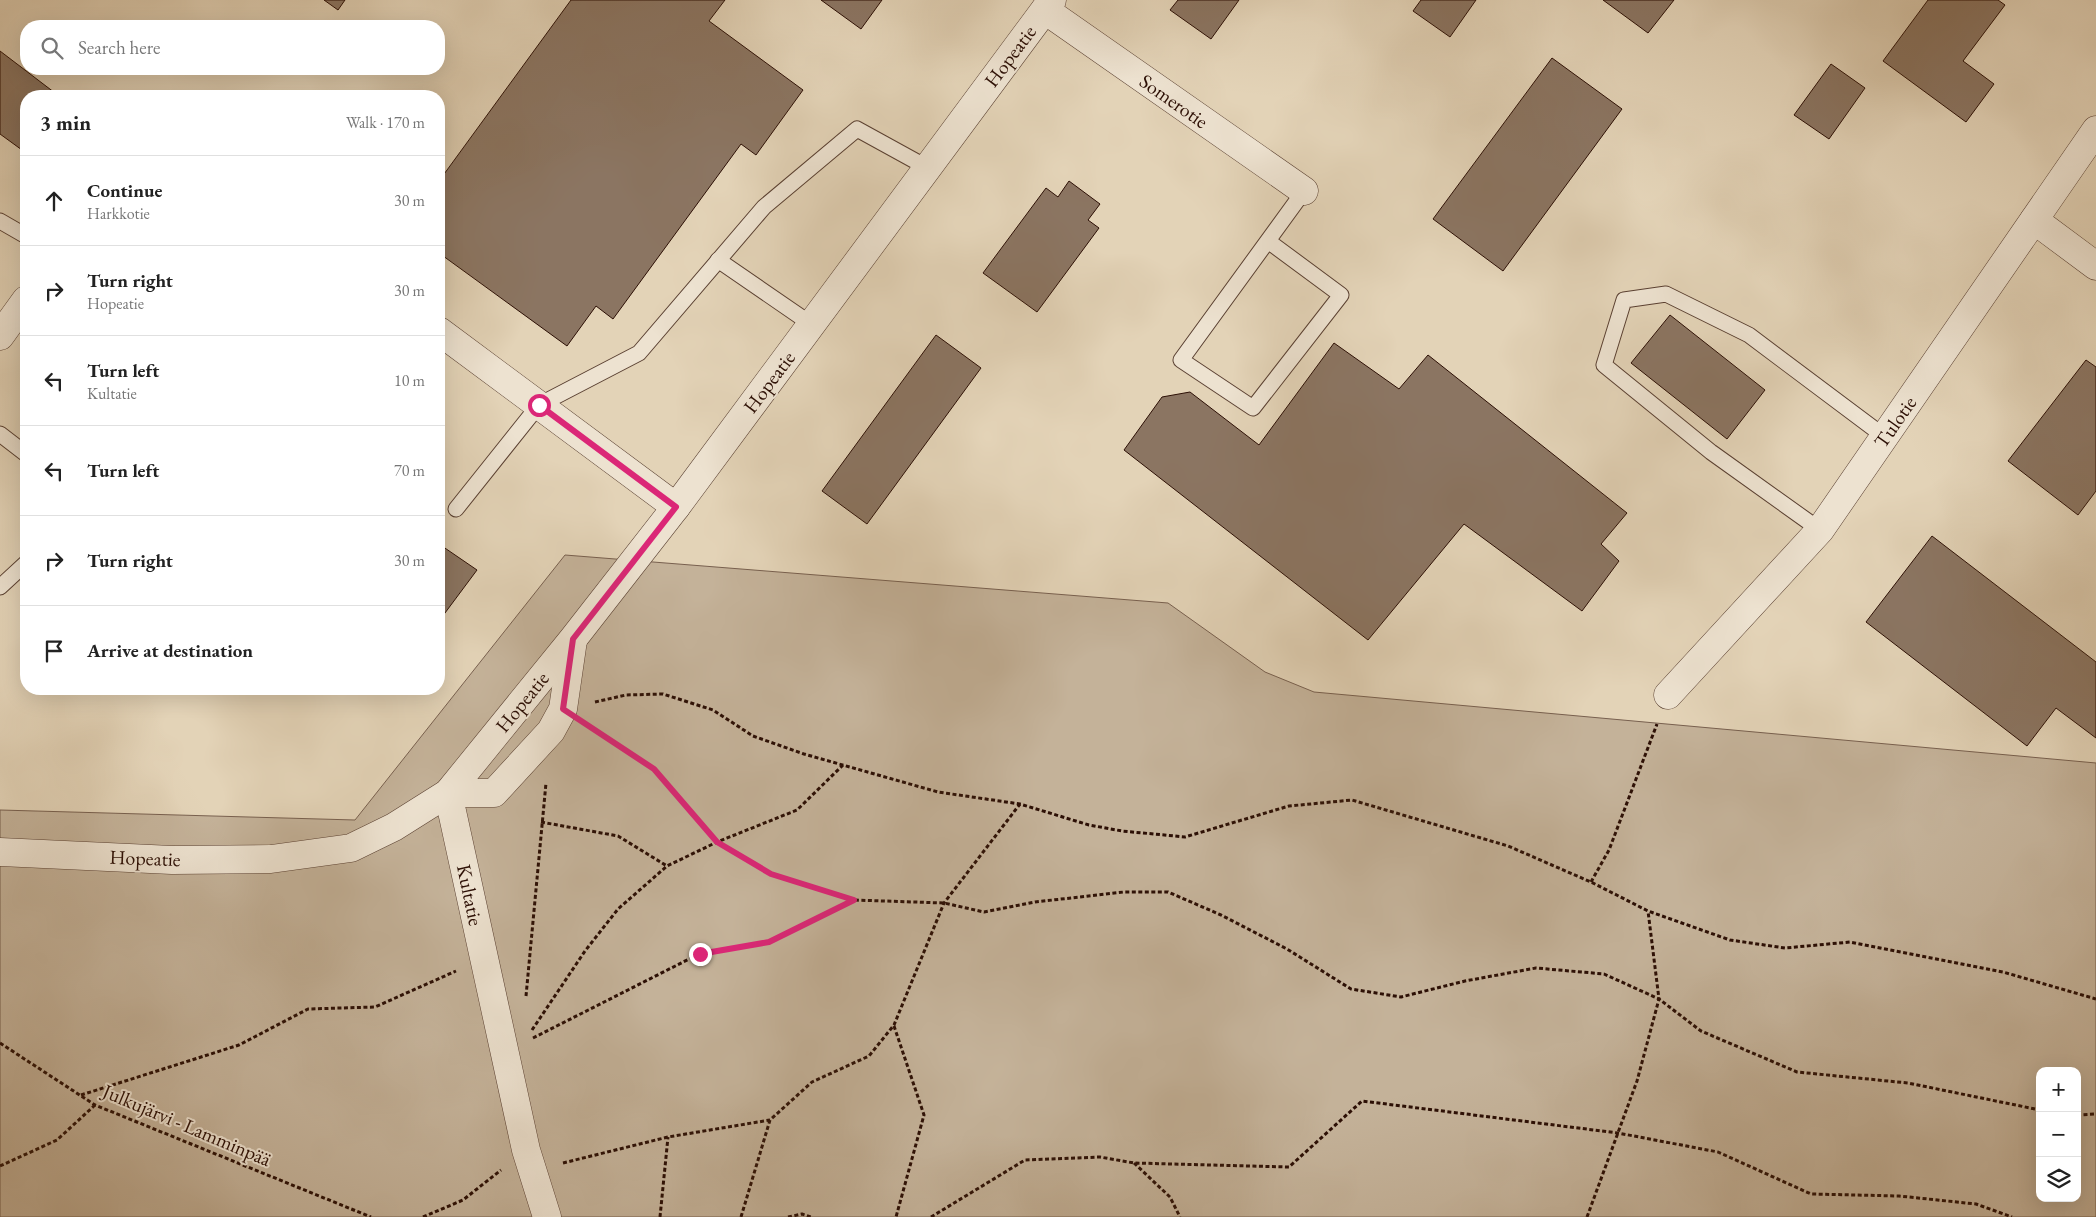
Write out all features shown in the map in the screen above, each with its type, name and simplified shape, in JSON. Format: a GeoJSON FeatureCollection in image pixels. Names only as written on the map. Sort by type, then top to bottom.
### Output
{"type":"FeatureCollection","features":[{"type":"Feature","properties":{"kind":"street","name":"Hopeatie"},"geometry":{"type":"LineString","coordinates":[[0,852],[172,860],[281,858],[350,848],[394,827],[448,793],[573,639],[676,507],[1048,5]]}},
{"type":"Feature","properties":{"kind":"street","name":"Somerotie"},"geometry":{"type":"LineString","coordinates":[[1048,5],[1304,191]]}},
{"type":"Feature","properties":{"kind":"street","name":"Tulotie"},"geometry":{"type":"LineString","coordinates":[[1668,695],[1820,530],[2096,130]]}},
{"type":"Feature","properties":{"kind":"street"},"geometry":{"type":"LineString","coordinates":[[2034,220],[2096,266]]}},
{"type":"Feature","properties":{"kind":"street"},"geometry":{"type":"LineString","coordinates":[[0,336],[20,308]]}},
{"type":"Feature","properties":{"kind":"street"},"geometry":{"type":"LineString","coordinates":[[445,335],[676,507]]}},
{"type":"Feature","properties":{"kind":"street"},"geometry":{"type":"LineString","coordinates":[[448,793],[494,793],[552,730],[563,709],[573,639]]}},
{"type":"Feature","properties":{"kind":"street","name":"Kultatie"},"geometry":{"type":"LineString","coordinates":[[448,793],[529,1160],[547,1217]]}},
{"type":"Feature","properties":{"kind":"lane"},"geometry":{"type":"LineString","coordinates":[[456,509],[539,405],[639,353],[764,207],[857,129],[928,168]]}},
{"type":"Feature","properties":{"kind":"lane"},"geometry":{"type":"LineString","coordinates":[[1268,241],[1341,295],[1253,408],[1182,360],[1304,191]]}},
{"type":"Feature","properties":{"kind":"lane"},"geometry":{"type":"LineString","coordinates":[[0,221],[20,233]]}},
{"type":"Feature","properties":{"kind":"lane"},"geometry":{"type":"LineString","coordinates":[[718,260],[811,324]]}},
{"type":"Feature","properties":{"kind":"lane"},"geometry":{"type":"LineString","coordinates":[[1820,530],[1711,452],[1604,365],[1624,300],[1666,294],[1749,335],[1885,436]]}},
{"type":"Feature","properties":{"kind":"lane"},"geometry":{"type":"LineString","coordinates":[[0,434],[20,449]]}},
{"type":"Feature","properties":{"kind":"lane"},"geometry":{"type":"LineString","coordinates":[[0,588],[20,569]]}},
{"type":"Feature","properties":{"kind":"path"},"geometry":{"type":"LineString","coordinates":[[563,709],[626,695],[664,694],[713,710],[753,736],[843,765],[938,792],[1020,804],[1089,825],[1122,831],[1185,837],[1289,806],[1352,800],[1508,846],[1591,882],[1648,911],[1730,940],[1784,948],[1850,942],[2003,972],[2096,999]]}},
{"type":"Feature","properties":{"kind":"path"},"geometry":{"type":"LineString","coordinates":[[1591,882],[1609,850],[1668,695]]}},
{"type":"Feature","properties":{"kind":"path"},"geometry":{"type":"LineString","coordinates":[[563,709],[654,769],[717,842],[771,874],[854,900],[944,903],[984,912],[1036,902],[1124,892],[1168,892],[1221,915],[1287,949],[1351,989],[1401,997],[1465,981],[1536,968],[1604,974],[1659,999],[1701,1031],[1797,1072],[1908,1083],[2036,1109]]}},
{"type":"Feature","properties":{"kind":"path"},"geometry":{"type":"LineString","coordinates":[[528,1036],[585,951],[618,909],[667,866],[717,842],[797,810],[843,765]]}},
{"type":"Feature","properties":{"kind":"path"},"geometry":{"type":"LineString","coordinates":[[525,1006],[546,776]]}},
{"type":"Feature","properties":{"kind":"path"},"geometry":{"type":"LineString","coordinates":[[741,1217],[770,1120],[812,1082],[868,1056],[894,1025],[944,903],[1020,804]]}},
{"type":"Feature","properties":{"kind":"path"},"geometry":{"type":"LineString","coordinates":[[541,822],[618,836],[667,866]]}},
{"type":"Feature","properties":{"kind":"path"},"geometry":{"type":"LineString","coordinates":[[530,1040],[700,954],[769,942],[854,900]]}},
{"type":"Feature","properties":{"kind":"path"},"geometry":{"type":"LineString","coordinates":[[1587,1217],[1637,1081],[1659,999],[1648,911]]}},
{"type":"Feature","properties":{"kind":"path"},"geometry":{"type":"LineString","coordinates":[[81,1096],[239,1045],[308,1009],[375,1007],[484,960]]}},
{"type":"Feature","properties":{"kind":"path"},"geometry":{"type":"LineString","coordinates":[[894,1025],[924,1115],[896,1217]]}},
{"type":"Feature","properties":{"kind":"path","name":"Julkujärvi - Lamminpää"},"geometry":{"type":"LineString","coordinates":[[0,1043],[95,1105],[371,1217]]}},
{"type":"Feature","properties":{"kind":"path"},"geometry":{"type":"LineString","coordinates":[[931,1217],[1025,1160],[1100,1157],[1134,1163],[1289,1167],[1362,1101],[1618,1133],[1718,1152],[1811,1194],[1899,1196],[1976,1204],[2012,1217]]}},
{"type":"Feature","properties":{"kind":"path"},"geometry":{"type":"LineString","coordinates":[[0,1166],[57,1140],[95,1105]]}},
{"type":"Feature","properties":{"kind":"path"},"geometry":{"type":"LineString","coordinates":[[2081,1115],[2096,1114]]}},
{"type":"Feature","properties":{"kind":"path"},"geometry":{"type":"LineString","coordinates":[[424,1217],[463,1200],[529,1160],[770,1120]]}},
{"type":"Feature","properties":{"kind":"path"},"geometry":{"type":"LineString","coordinates":[[660,1217],[668,1137]]}},
{"type":"Feature","properties":{"kind":"path"},"geometry":{"type":"LineString","coordinates":[[1134,1163],[1170,1198],[1180,1217]]}},
{"type":"Feature","properties":{"kind":"path"},"geometry":{"type":"LineString","coordinates":[[788,1217],[802,1214],[811,1217]]}},
{"type":"Feature","properties":{"kind":"shaded area"},"geometry":{"type":"Polygon","coordinates":[[[565,555],[1168,603],[1265,672],[1314,692],[2096,763],[2096,1217],[0,1217],[0,810],[355,820],[565,555]]]}},
{"type":"Feature","properties":{"kind":"building"},"geometry":{"type":"Polygon","coordinates":[[[324,0],[345,0],[338,10],[324,0]]]}},
{"type":"Feature","properties":{"kind":"building"},"geometry":{"type":"Polygon","coordinates":[[[571,0],[725,0],[709,21],[803,90],[756,155],[741,144],[613,319],[596,306],[567,346],[445,257],[445,173],[571,0]]]}},
{"type":"Feature","properties":{"kind":"building"},"geometry":{"type":"Polygon","coordinates":[[[821,0],[882,0],[861,29],[821,0]]]}},
{"type":"Feature","properties":{"kind":"building"},"geometry":{"type":"Polygon","coordinates":[[[1178,0],[1239,0],[1211,39],[1170,10],[1178,0]]]}},
{"type":"Feature","properties":{"kind":"building"},"geometry":{"type":"Polygon","coordinates":[[[1421,0],[1476,0],[1450,37],[1413,11],[1421,0]]]}},
{"type":"Feature","properties":{"kind":"building"},"geometry":{"type":"Polygon","coordinates":[[[1603,0],[1674,0],[1648,33],[1603,0]]]}},
{"type":"Feature","properties":{"kind":"building"},"geometry":{"type":"Polygon","coordinates":[[[1928,0],[1998,0],[2005,5],[1963,61],[1994,84],[1966,122],[1883,61],[1928,0]]]}},
{"type":"Feature","properties":{"kind":"building"},"geometry":{"type":"Polygon","coordinates":[[[0,51],[20,66],[20,75],[31,75],[51,90],[20,90],[20,149],[0,134],[0,51]]]}},
{"type":"Feature","properties":{"kind":"building"},"geometry":{"type":"Polygon","coordinates":[[[1552,58],[1622,109],[1503,271],[1433,219],[1552,58]]]}},
{"type":"Feature","properties":{"kind":"building"},"geometry":{"type":"Polygon","coordinates":[[[1831,64],[1865,88],[1829,139],[1794,115],[1831,64]]]}},
{"type":"Feature","properties":{"kind":"building"},"geometry":{"type":"Polygon","coordinates":[[[1069,181],[1100,204],[1088,220],[1099,228],[1037,312],[983,273],[1046,188],[1058,197],[1069,181]]]}},
{"type":"Feature","properties":{"kind":"building"},"geometry":{"type":"Polygon","coordinates":[[[1670,315],[1765,390],[1727,439],[1631,363],[1670,315]]]}},
{"type":"Feature","properties":{"kind":"building"},"geometry":{"type":"Polygon","coordinates":[[[936,335],[981,368],[867,524],[822,491],[936,335]]]}},
{"type":"Feature","properties":{"kind":"building"},"geometry":{"type":"Polygon","coordinates":[[[1334,343],[1399,389],[1428,355],[1627,513],[1601,544],[1619,561],[1582,611],[1464,524],[1368,640],[1124,450],[1162,397],[1190,392],[1259,445],[1334,343]]]}},
{"type":"Feature","properties":{"kind":"building"},"geometry":{"type":"Polygon","coordinates":[[[2086,360],[2096,367],[2096,491],[2078,515],[2008,461],[2086,360]]]}},
{"type":"Feature","properties":{"kind":"building"},"geometry":{"type":"Polygon","coordinates":[[[1932,536],[2096,662],[2096,738],[2056,708],[2027,746],[1866,622],[1932,536]]]}},
{"type":"Feature","properties":{"kind":"building"},"geometry":{"type":"Polygon","coordinates":[[[445,548],[477,570],[445,613],[445,548]]]}},
{"type":"Feature","properties":{"kind":"route"},"geometry":{"type":"LineString","coordinates":[[539,405],[676,507],[573,639],[563,709],[654,769],[717,842],[771,874],[854,900],[769,942],[700,954]]}}]}
